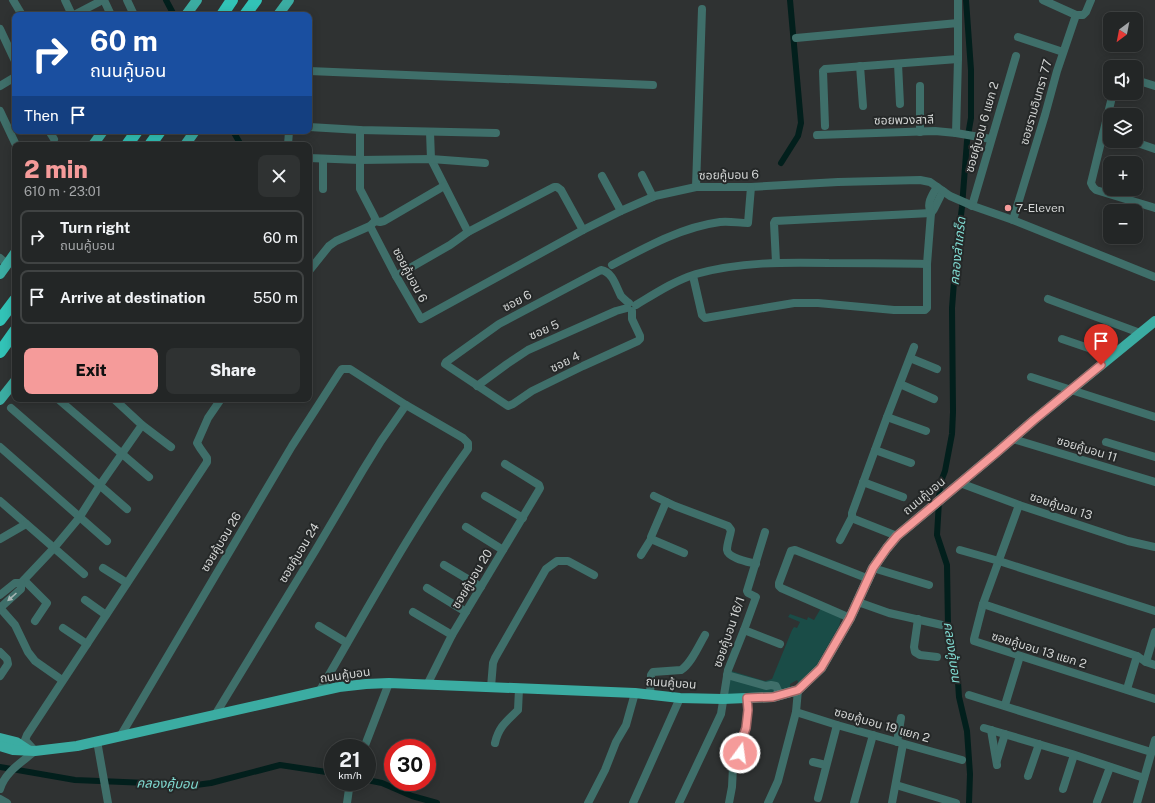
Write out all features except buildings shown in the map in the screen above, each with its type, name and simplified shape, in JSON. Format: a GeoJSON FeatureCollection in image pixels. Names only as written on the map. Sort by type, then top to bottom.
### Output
{"type":"FeatureCollection","features":[{"type":"Feature","properties":{"kind":"highway"},"geometry":{"type":"LineString","coordinates":[[224,12],[232,0]]}},
{"type":"Feature","properties":{"kind":"highway"},"geometry":{"type":"LineString","coordinates":[[247,12],[256,0]]}},
{"type":"Feature","properties":{"kind":"highway"},"geometry":{"type":"LineString","coordinates":[[129,142],[136,134]]}},
{"type":"Feature","properties":{"kind":"highway"},"geometry":{"type":"LineString","coordinates":[[0,320],[12,304]]}},
{"type":"Feature","properties":{"kind":"highway"},"geometry":{"type":"LineString","coordinates":[[0,352],[12,335]]}},
{"type":"Feature","properties":{"kind":"main road"},"geometry":{"type":"LineString","coordinates":[[188,12],[197,0]]}},
{"type":"Feature","properties":{"kind":"main road"},"geometry":{"type":"LineString","coordinates":[[280,12],[289,0]]}},
{"type":"Feature","properties":{"kind":"main road"},"geometry":{"type":"LineString","coordinates":[[0,274],[4,261]]}},
{"type":"Feature","properties":{"kind":"main road","name":"ถนนคู้บอน"},"geometry":{"type":"LineString","coordinates":[[0,746],[29,753],[77,746],[339,687],[360,685],[389,684],[491,687],[635,693],[680,698],[724,699],[773,697],[798,690],[821,668],[850,618],[873,568],[897,536],[1070,390],[1155,321]]}},
{"type":"Feature","properties":{"kind":"main road"},"geometry":{"type":"LineString","coordinates":[[0,400],[12,385]]}},
{"type":"Feature","properties":{"kind":"main road"},"geometry":{"type":"LineString","coordinates":[[0,738],[16,742],[29,753]]}},
{"type":"Feature","properties":{"kind":"street"},"geometry":{"type":"LineString","coordinates":[[13,0],[20,12]]}},
{"type":"Feature","properties":{"kind":"street"},"geometry":{"type":"LineString","coordinates":[[65,0],[71,12]]}},
{"type":"Feature","properties":{"kind":"street"},"geometry":{"type":"LineString","coordinates":[[127,0],[133,12]]}},
{"type":"Feature","properties":{"kind":"street"},"geometry":{"type":"LineString","coordinates":[[957,133],[958,0]]}},
{"type":"Feature","properties":{"kind":"street"},"geometry":{"type":"LineString","coordinates":[[1043,0],[1076,15],[1083,15],[1086,12],[1091,0]]}},
{"type":"Feature","properties":{"kind":"street"},"geometry":{"type":"LineString","coordinates":[[79,12],[102,1],[109,12]]}},
{"type":"Feature","properties":{"kind":"street"},"geometry":{"type":"LineString","coordinates":[[696,187],[702,9]]}},
{"type":"Feature","properties":{"kind":"street","name":"ซอยรามอินทรา 77"},"geometry":{"type":"LineString","coordinates":[[1013,220],[1057,71],[1076,15]]}},
{"type":"Feature","properties":{"kind":"street"},"geometry":{"type":"LineString","coordinates":[[796,38],[958,23]]}},
{"type":"Feature","properties":{"kind":"street"},"geometry":{"type":"LineString","coordinates":[[0,29],[12,55]]}},
{"type":"Feature","properties":{"kind":"street"},"geometry":{"type":"LineString","coordinates":[[1018,37],[1063,52]]}},
{"type":"Feature","properties":{"kind":"street","name":"ซอยคู้บอน 6 แยก 2"},"geometry":{"type":"LineString","coordinates":[[969,204],[991,140],[1016,56]]}},
{"type":"Feature","properties":{"kind":"street"},"geometry":{"type":"LineString","coordinates":[[824,126],[824,69],[958,59]]}},
{"type":"Feature","properties":{"kind":"street"},"geometry":{"type":"LineString","coordinates":[[898,64],[900,104]]}},
{"type":"Feature","properties":{"kind":"street"},"geometry":{"type":"LineString","coordinates":[[860,66],[863,106]]}},
{"type":"Feature","properties":{"kind":"street"},"geometry":{"type":"LineString","coordinates":[[312,70],[653,85]]}},
{"type":"Feature","properties":{"kind":"street"},"geometry":{"type":"LineString","coordinates":[[0,86],[12,79]]}},
{"type":"Feature","properties":{"kind":"street"},"geometry":{"type":"LineString","coordinates":[[1143,82],[1155,86]]}},
{"type":"Feature","properties":{"kind":"street"},"geometry":{"type":"LineString","coordinates":[[920,86],[920,132]]}},
{"type":"Feature","properties":{"kind":"street"},"geometry":{"type":"LineString","coordinates":[[0,112],[15,142]]}},
{"type":"Feature","properties":{"kind":"street"},"geometry":{"type":"LineString","coordinates":[[312,127],[360,130],[496,133]]}},
{"type":"Feature","properties":{"kind":"street","name":"ซอยคู้บอน 6"},"geometry":{"type":"LineString","coordinates":[[360,130],[360,189],[375,218],[373,224],[396,276],[419,318],[423,319],[436,310],[620,211],[652,197],[696,187],[751,187],[838,182],[920,180],[930,182],[950,196],[969,204],[1155,277]]}},
{"type":"Feature","properties":{"kind":"street","name":"ซอยพวงสาลี"},"geometry":{"type":"LineString","coordinates":[[817,135],[934,131],[978,136],[991,140]]}},
{"type":"Feature","properties":{"kind":"street"},"geometry":{"type":"LineString","coordinates":[[430,132],[431,159],[468,232]]}},
{"type":"Feature","properties":{"kind":"street"},"geometry":{"type":"LineString","coordinates":[[51,134],[54,139]]}},
{"type":"Feature","properties":{"kind":"street"},"geometry":{"type":"LineString","coordinates":[[1143,145],[1155,149]]}},
{"type":"Feature","properties":{"kind":"street"},"geometry":{"type":"LineString","coordinates":[[1103,146],[1091,183],[1093,187],[1096,190],[1155,208]]}},
{"type":"Feature","properties":{"kind":"street"},"geometry":{"type":"LineString","coordinates":[[312,158],[360,160],[431,159],[485,163]]}},
{"type":"Feature","properties":{"kind":"street"},"geometry":{"type":"LineString","coordinates":[[323,158],[323,189]]}},
{"type":"Feature","properties":{"kind":"street"},"geometry":{"type":"LineString","coordinates":[[642,175],[652,197]]}},
{"type":"Feature","properties":{"kind":"street"},"geometry":{"type":"LineString","coordinates":[[602,176],[620,211]]}},
{"type":"Feature","properties":{"kind":"street"},"geometry":{"type":"LineString","coordinates":[[312,267],[329,246],[336,241],[373,224],[384,221],[444,186]]}},
{"type":"Feature","properties":{"kind":"street"},"geometry":{"type":"LineString","coordinates":[[396,276],[450,246],[468,232],[554,187],[561,190],[583,230]]}},
{"type":"Feature","properties":{"kind":"street"},"geometry":{"type":"LineString","coordinates":[[612,264],[680,232],[721,222],[748,223],[751,187]]}},
{"type":"Feature","properties":{"kind":"street"},"geometry":{"type":"LineString","coordinates":[[693,276],[702,315],[705,318],[794,303],[818,303],[894,310],[925,310],[927,308],[927,264],[931,213],[934,209],[940,189]]}},
{"type":"Feature","properties":{"kind":"street"},"geometry":{"type":"LineString","coordinates":[[776,262],[775,221],[931,213]]}},
{"type":"Feature","properties":{"kind":"street","name":"ซอย 5"},"geometry":{"type":"LineString","coordinates":[[477,386],[528,350],[616,311],[631,306],[671,284],[718,269],[776,262],[927,264]]}},
{"type":"Feature","properties":{"kind":"street","name":"ซอย 6"},"geometry":{"type":"LineString","coordinates":[[477,386],[446,365],[446,362],[499,324],[601,270],[606,271],[622,297],[631,306]]}},
{"type":"Feature","properties":{"kind":"street"},"geometry":{"type":"LineString","coordinates":[[1048,299],[1140,333]]}},
{"type":"Feature","properties":{"kind":"street","name":"ซอย 4"},"geometry":{"type":"LineString","coordinates":[[477,386],[508,406],[532,391],[638,341],[640,336],[632,319],[631,306]]}},
{"type":"Feature","properties":{"kind":"street"},"geometry":{"type":"LineString","coordinates":[[1062,339],[1112,356]]}},
{"type":"Feature","properties":{"kind":"street"},"geometry":{"type":"LineString","coordinates":[[840,540],[852,517],[863,482],[914,348]]}},
{"type":"Feature","properties":{"kind":"street"},"geometry":{"type":"LineString","coordinates":[[910,358],[937,369]]}},
{"type":"Feature","properties":{"kind":"street","name":"ซอยคู้บอน 26"},"geometry":{"type":"LineString","coordinates":[[121,735],[292,446],[338,373],[342,370],[350,370],[406,405]]}},
{"type":"Feature","properties":{"kind":"street"},"geometry":{"type":"LineString","coordinates":[[1031,377],[1155,417]]}},
{"type":"Feature","properties":{"kind":"street"},"geometry":{"type":"LineString","coordinates":[[900,384],[934,399]]}},
{"type":"Feature","properties":{"kind":"street"},"geometry":{"type":"LineString","coordinates":[[62,402],[149,477]]}},
{"type":"Feature","properties":{"kind":"street"},"geometry":{"type":"LineString","coordinates":[[117,402],[171,447]]}},
{"type":"Feature","properties":{"kind":"street"},"geometry":{"type":"LineString","coordinates":[[1,785],[7,775],[29,753],[25,740],[27,735],[206,462],[207,458],[197,443],[208,418],[219,402]]}},
{"type":"Feature","properties":{"kind":"street"},"geometry":{"type":"LineString","coordinates":[[318,692],[439,490],[468,449],[468,443],[463,438],[406,405]]}},
{"type":"Feature","properties":{"kind":"street","name":"ซอยคู้บอน 24"},"geometry":{"type":"LineString","coordinates":[[215,715],[363,470],[406,405]]}},
{"type":"Feature","properties":{"kind":"street"},"geometry":{"type":"LineString","coordinates":[[11,408],[127,509]]}},
{"type":"Feature","properties":{"kind":"street"},"geometry":{"type":"LineString","coordinates":[[887,417],[926,431]]}},
{"type":"Feature","properties":{"kind":"street"},"geometry":{"type":"LineString","coordinates":[[62,680],[36,661],[28,652],[15,625],[0,608],[21,589],[23,581],[54,548],[79,518],[142,424]]}},
{"type":"Feature","properties":{"kind":"street","name":"ซอยคู้บอน 11"},"geometry":{"type":"LineString","coordinates":[[1012,439],[1155,482]]}},
{"type":"Feature","properties":{"kind":"street"},"geometry":{"type":"LineString","coordinates":[[1106,442],[1155,457]]}},
{"type":"Feature","properties":{"kind":"street"},"geometry":{"type":"LineString","coordinates":[[0,447],[79,518],[107,541]]}},
{"type":"Feature","properties":{"kind":"street"},"geometry":{"type":"LineString","coordinates":[[875,450],[911,463]]}},
{"type":"Feature","properties":{"kind":"street","name":"ซอยคู้บอน 20"},"geometry":{"type":"LineString","coordinates":[[426,685],[452,636],[540,488],[539,485],[505,464]]}},
{"type":"Feature","properties":{"kind":"street"},"geometry":{"type":"LineString","coordinates":[[863,482],[902,497]]}},
{"type":"Feature","properties":{"kind":"street","name":"ซอยคู้บอน 13"},"geometry":{"type":"LineString","coordinates":[[960,483],[1019,505],[1128,541],[1155,547]]}},
{"type":"Feature","properties":{"kind":"street"},"geometry":{"type":"LineString","coordinates":[[485,496],[523,518]]}},
{"type":"Feature","properties":{"kind":"street"},"geometry":{"type":"LineString","coordinates":[[654,496],[728,526],[731,530],[728,543],[728,554],[756,564]]}},
{"type":"Feature","properties":{"kind":"street"},"geometry":{"type":"LineString","coordinates":[[0,501],[84,574]]}},
{"type":"Feature","properties":{"kind":"street"},"geometry":{"type":"LineString","coordinates":[[642,555],[651,539],[666,502]]}},
{"type":"Feature","properties":{"kind":"street","name":"ซอยคู้บอน 13 แยก 2"},"geometry":{"type":"LineString","coordinates":[[1019,505],[982,604],[974,641],[1155,699]]}},
{"type":"Feature","properties":{"kind":"street"},"geometry":{"type":"LineString","coordinates":[[852,517],[897,536]]}},
{"type":"Feature","properties":{"kind":"street"},"geometry":{"type":"LineString","coordinates":[[0,539],[26,524]]}},
{"type":"Feature","properties":{"kind":"street"},"geometry":{"type":"LineString","coordinates":[[466,527],[503,550]]}},
{"type":"Feature","properties":{"kind":"street","name":"ซอยคู้บอน 16/1"},"geometry":{"type":"LineString","coordinates":[[679,803],[721,714],[728,670],[756,597],[747,591],[766,532]]}},
{"type":"Feature","properties":{"kind":"street"},"geometry":{"type":"LineString","coordinates":[[651,539],[684,553]]}},
{"type":"Feature","properties":{"kind":"street"},"geometry":{"type":"LineString","coordinates":[[850,618],[779,586],[791,551],[795,550],[869,579]]}},
{"type":"Feature","properties":{"kind":"street"},"geometry":{"type":"LineString","coordinates":[[960,550],[1155,611]]}},
{"type":"Feature","properties":{"kind":"street"},"geometry":{"type":"LineString","coordinates":[[491,687],[493,663],[495,658],[546,569],[556,561],[568,561],[594,574]]}},
{"type":"Feature","properties":{"kind":"street"},"geometry":{"type":"LineString","coordinates":[[444,565],[481,587]]}},
{"type":"Feature","properties":{"kind":"street"},"geometry":{"type":"LineString","coordinates":[[103,568],[127,583]]}},
{"type":"Feature","properties":{"kind":"street"},"geometry":{"type":"LineString","coordinates":[[873,568],[929,585]]}},
{"type":"Feature","properties":{"kind":"street"},"geometry":{"type":"LineString","coordinates":[[0,595],[14,583],[23,581]]}},
{"type":"Feature","properties":{"kind":"street"},"geometry":{"type":"LineString","coordinates":[[23,581],[47,603],[35,621]]}},
{"type":"Feature","properties":{"kind":"street"},"geometry":{"type":"LineString","coordinates":[[427,588],[466,612]]}},
{"type":"Feature","properties":{"kind":"street"},"geometry":{"type":"LineString","coordinates":[[85,600],[106,615]]}},
{"type":"Feature","properties":{"kind":"street"},"geometry":{"type":"LineString","coordinates":[[858,602],[889,613],[942,625]]}},
{"type":"Feature","properties":{"kind":"street"},"geometry":{"type":"LineString","coordinates":[[982,604],[1137,656],[1146,662],[1155,665]]}},
{"type":"Feature","properties":{"kind":"street"},"geometry":{"type":"LineString","coordinates":[[413,612],[452,636]]}},
{"type":"Feature","properties":{"kind":"street"},"geometry":{"type":"LineString","coordinates":[[918,619],[914,647],[915,652],[920,655],[937,657]]}},
{"type":"Feature","properties":{"kind":"street"},"geometry":{"type":"LineString","coordinates":[[319,626],[347,644]]}},
{"type":"Feature","properties":{"kind":"street"},"geometry":{"type":"LineString","coordinates":[[63,628],[87,644]]}},
{"type":"Feature","properties":{"kind":"street"},"geometry":{"type":"LineString","coordinates":[[744,630],[780,644]]}},
{"type":"Feature","properties":{"kind":"street"},"geometry":{"type":"LineString","coordinates":[[1146,662],[1155,632]]}},
{"type":"Feature","properties":{"kind":"street"},"geometry":{"type":"LineString","coordinates":[[650,695],[651,675],[653,672],[681,670],[684,668],[705,635]]}},
{"type":"Feature","properties":{"kind":"street"},"geometry":{"type":"LineString","coordinates":[[0,652],[7,659],[8,664],[0,676]]}},
{"type":"Feature","properties":{"kind":"street"},"geometry":{"type":"LineString","coordinates":[[1005,705],[1020,656]]}},
{"type":"Feature","properties":{"kind":"street"},"geometry":{"type":"LineString","coordinates":[[1127,689],[1137,656]]}},
{"type":"Feature","properties":{"kind":"street"},"geometry":{"type":"LineString","coordinates":[[727,675],[766,686],[776,686],[780,695]]}},
{"type":"Feature","properties":{"kind":"street"},"geometry":{"type":"LineString","coordinates":[[368,739],[389,684]]}},
{"type":"Feature","properties":{"kind":"street"},"geometry":{"type":"LineString","coordinates":[[495,743],[496,737],[503,724],[518,710],[518,689]]}},
{"type":"Feature","properties":{"kind":"street"},"geometry":{"type":"LineString","coordinates":[[768,803],[778,780],[796,712],[798,690]]}},
{"type":"Feature","properties":{"kind":"street"},"geometry":{"type":"LineString","coordinates":[[588,803],[605,770],[616,742],[626,725],[635,693]]}},
{"type":"Feature","properties":{"kind":"street"},"geometry":{"type":"LineString","coordinates":[[970,695],[1151,752]]}},
{"type":"Feature","properties":{"kind":"street"},"geometry":{"type":"LineString","coordinates":[[633,803],[680,698]]}},
{"type":"Feature","properties":{"kind":"street"},"geometry":{"type":"LineString","coordinates":[[729,803],[732,787],[733,767],[740,753],[742,739],[746,728],[748,710],[747,698]]}},
{"type":"Feature","properties":{"kind":"street","name":"ซอยคู้บอน 19 แยก 2"},"geometry":{"type":"LineString","coordinates":[[796,712],[962,760]]}},
{"type":"Feature","properties":{"kind":"street"},"geometry":{"type":"LineString","coordinates":[[892,803],[896,785],[901,718]]}},
{"type":"Feature","properties":{"kind":"street"},"geometry":{"type":"LineString","coordinates":[[818,798],[837,725]]}},
{"type":"Feature","properties":{"kind":"street"},"geometry":{"type":"LineString","coordinates":[[1005,734],[997,763],[987,729],[1005,734],[1074,755],[1144,778]]}},
{"type":"Feature","properties":{"kind":"street"},"geometry":{"type":"LineString","coordinates":[[854,803],[873,735]]}},
{"type":"Feature","properties":{"kind":"street"},"geometry":{"type":"LineString","coordinates":[[1137,803],[1155,740]]}},
{"type":"Feature","properties":{"kind":"street"},"geometry":{"type":"LineString","coordinates":[[97,741],[108,803]]}},
{"type":"Feature","properties":{"kind":"street"},"geometry":{"type":"LineString","coordinates":[[1028,776],[1038,744]]}},
{"type":"Feature","properties":{"kind":"street"},"geometry":{"type":"LineString","coordinates":[[1063,789],[1074,755]]}},
{"type":"Feature","properties":{"kind":"street"},"geometry":{"type":"LineString","coordinates":[[813,762],[826,765]]}},
{"type":"Feature","properties":{"kind":"street"},"geometry":{"type":"LineString","coordinates":[[1097,802],[1110,767]]}},
{"type":"Feature","properties":{"kind":"street"},"geometry":{"type":"LineString","coordinates":[[1147,768],[1155,771]]}},
{"type":"Feature","properties":{"kind":"street"},"geometry":{"type":"LineString","coordinates":[[896,785],[956,803]]}},
{"type":"Feature","properties":{"kind":"street"},"geometry":{"type":"LineString","coordinates":[[347,803],[349,791]]}},
{"type":"Feature","properties":{"kind":"street"},"geometry":{"type":"LineString","coordinates":[[0,799],[7,803]]}},
{"type":"Feature","properties":{"kind":"shaded area"},"geometry":{"type":"Polygon","coordinates":[[[821,608],[842,615],[839,626],[816,666],[800,685],[797,680],[790,684],[791,690],[784,692],[725,698],[728,670],[765,681],[772,679],[792,630],[794,627],[797,628],[800,622],[788,617],[790,614],[807,620],[808,617],[814,620],[821,608]]]}},
{"type":"Feature","properties":{"kind":"waterway"},"geometry":{"type":"LineString","coordinates":[[166,0],[172,12]]}},
{"type":"Feature","properties":{"kind":"waterway"},"geometry":{"type":"LineString","coordinates":[[781,163],[798,136],[801,123],[790,0]]}},
{"type":"Feature","properties":{"kind":"waterway","name":"คลองลำเกร็ด"},"geometry":{"type":"LineString","coordinates":[[966,0],[971,70],[971,118],[967,141],[952,308],[952,434],[945,471],[940,484],[937,535],[947,565],[948,626],[952,657],[958,682],[959,697],[967,731],[970,774],[969,803]]}},
{"type":"Feature","properties":{"kind":"waterway"},"geometry":{"type":"LineString","coordinates":[[235,134],[239,142]]}},
{"type":"Feature","properties":{"kind":"waterway","name":"คลองคู้บอน"},"geometry":{"type":"LineString","coordinates":[[0,767],[75,780],[196,785],[211,783],[280,765],[324,772]]}},
{"type":"Feature","properties":{"kind":"waterway","name":"คลองคู้บอน"},"geometry":{"type":"LineString","coordinates":[[376,782],[412,796],[437,803]]}},
{"type":"Feature","properties":{"kind":"place","name":"7-Eleven"},"geometry":{"type":"Point","coordinates":[1008,208]}},
{"type":"Feature","properties":{"kind":"route"},"geometry":{"type":"LineString","coordinates":[[740,753],[742,739],[746,728],[748,710],[747,698],[773,697],[798,690],[821,668],[850,618],[873,568],[897,536],[1101,365]]}}]}
